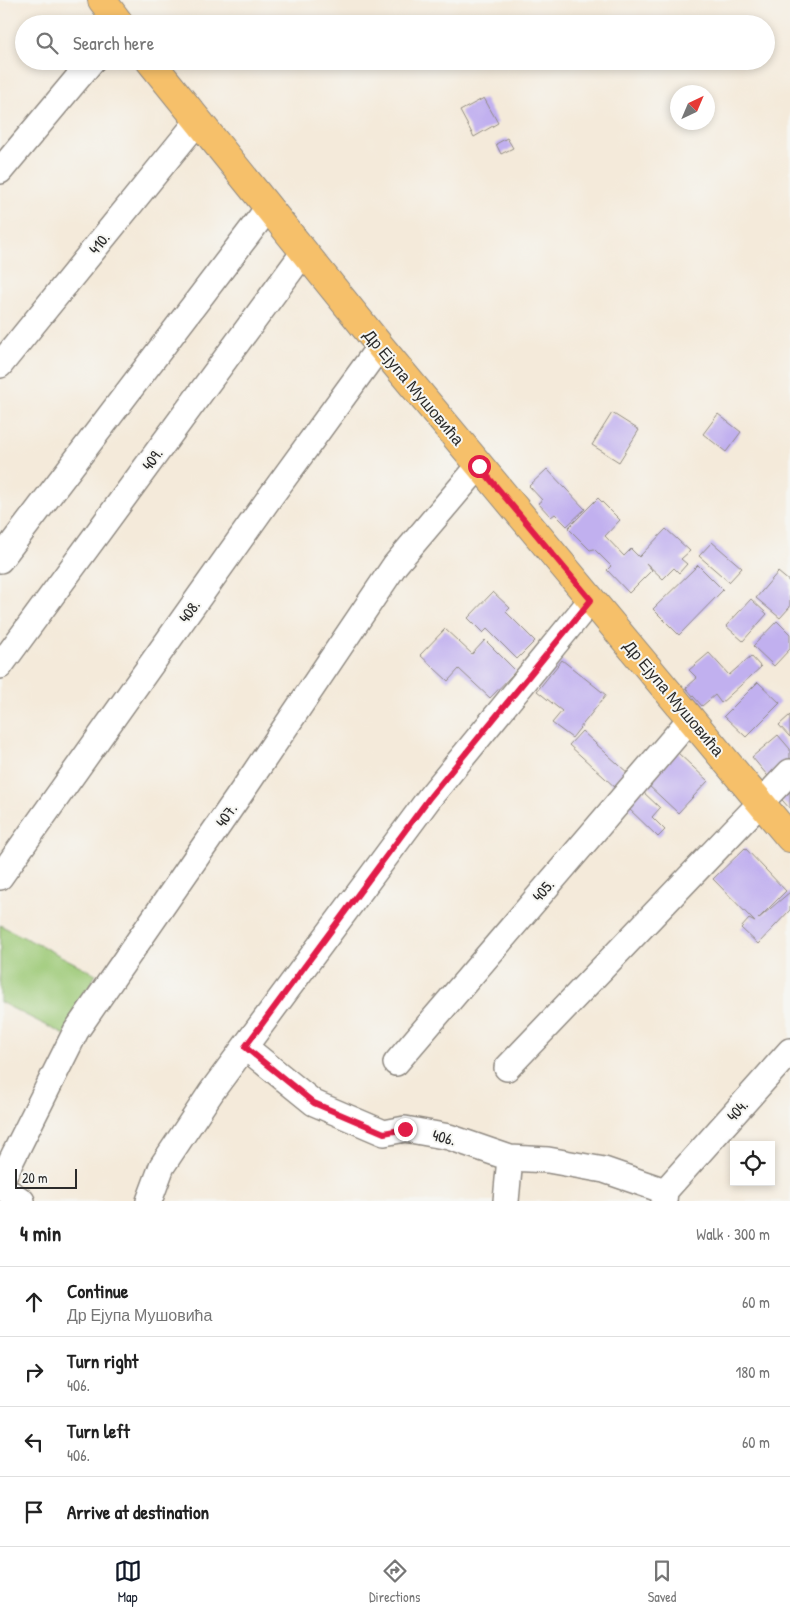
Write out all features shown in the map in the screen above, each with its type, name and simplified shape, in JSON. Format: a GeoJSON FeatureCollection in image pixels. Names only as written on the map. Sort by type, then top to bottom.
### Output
{"type":"FeatureCollection","features":[{"type":"Feature","properties":{"kind":"main road"},"geometry":{"type":"LineString","coordinates":[[102,0],[113,15]]}},
{"type":"Feature","properties":{"kind":"main road","name":"Др Ејупа Мушовића"},"geometry":{"type":"LineString","coordinates":[[157,70],[380,346],[790,838]]}},
{"type":"Feature","properties":{"kind":"street"},"geometry":{"type":"LineString","coordinates":[[0,171],[84,70]]}},
{"type":"Feature","properties":{"kind":"street","name":"410."},"geometry":{"type":"LineString","coordinates":[[0,366],[198,122]]}},
{"type":"Feature","properties":{"kind":"street"},"geometry":{"type":"LineString","coordinates":[[0,560],[268,208]]}},
{"type":"Feature","properties":{"kind":"street","name":"409."},"geometry":{"type":"LineString","coordinates":[[0,666],[304,252]]}},
{"type":"Feature","properties":{"kind":"street","name":"408."},"geometry":{"type":"LineString","coordinates":[[0,877],[380,346]]}},
{"type":"Feature","properties":{"kind":"street","name":"407."},"geometry":{"type":"LineString","coordinates":[[0,1184],[76,1031],[251,779],[395,565],[479,466]]}},
{"type":"Feature","properties":{"kind":"street"},"geometry":{"type":"LineString","coordinates":[[149,1201],[162,1166],[212,1091],[430,797],[591,600]]}},
{"type":"Feature","properties":{"kind":"street","name":"405."},"geometry":{"type":"LineString","coordinates":[[396,1063],[691,718]]}},
{"type":"Feature","properties":{"kind":"street"},"geometry":{"type":"LineString","coordinates":[[507,1068],[790,772]]}},
{"type":"Feature","properties":{"kind":"street","name":"406."},"geometry":{"type":"LineString","coordinates":[[245,1047],[314,1103],[384,1133],[405,1129],[450,1137],[510,1158],[548,1160]]}},
{"type":"Feature","properties":{"kind":"street","name":"404."},"geometry":{"type":"LineString","coordinates":[[548,1160],[604,1170],[664,1196],[790,1051]]}},
{"type":"Feature","properties":{"kind":"street"},"geometry":{"type":"LineString","coordinates":[[506,1201],[510,1158]]}},
{"type":"Feature","properties":{"kind":"street"},"geometry":{"type":"LineString","coordinates":[[0,1184],[22,1201]]}},
{"type":"Feature","properties":{"kind":"green space"},"geometry":{"type":"Polygon","coordinates":[[[0,925],[96,974],[65,1035],[0,1002],[0,925]]]}},
{"type":"Feature","properties":{"kind":"building"},"geometry":{"type":"Polygon","coordinates":[[[484,98],[498,123],[474,137],[460,111],[484,98]]]}},
{"type":"Feature","properties":{"kind":"building"},"geometry":{"type":"Polygon","coordinates":[[[507,138],[513,148],[501,154],[496,144],[507,138]]]}},
{"type":"Feature","properties":{"kind":"building"},"geometry":{"type":"Polygon","coordinates":[[[612,413],[639,430],[619,462],[592,445],[612,413]]]}},
{"type":"Feature","properties":{"kind":"building"},"geometry":{"type":"Polygon","coordinates":[[[718,414],[741,432],[726,452],[703,434],[718,414]]]}},
{"type":"Feature","properties":{"kind":"building"},"geometry":{"type":"Polygon","coordinates":[[[547,469],[585,509],[567,526],[555,514],[551,517],[538,503],[542,500],[529,486],[547,469]]]}},
{"type":"Feature","properties":{"kind":"building"},"geometry":{"type":"Polygon","coordinates":[[[598,498],[620,520],[605,536],[624,556],[631,549],[639,557],[666,529],[690,551],[681,559],[687,564],[679,573],[674,568],[663,579],[646,563],[652,570],[629,593],[607,570],[611,566],[594,549],[590,550],[568,528],[598,498]]]}},
{"type":"Feature","properties":{"kind":"building"},"geometry":{"type":"Polygon","coordinates":[[[712,542],[742,568],[729,582],[699,556],[712,542]]]}},
{"type":"Feature","properties":{"kind":"building"},"geometry":{"type":"Polygon","coordinates":[[[698,565],[723,590],[679,635],[653,609],[698,565]]]}},
{"type":"Feature","properties":{"kind":"building"},"geometry":{"type":"Polygon","coordinates":[[[778,572],[790,582],[790,607],[780,618],[756,598],[778,572]]]}},
{"type":"Feature","properties":{"kind":"building"},"geometry":{"type":"Polygon","coordinates":[[[493,592],[510,608],[506,612],[535,641],[517,659],[487,629],[483,633],[468,618],[493,592]]]}},
{"type":"Feature","properties":{"kind":"building"},"geometry":{"type":"Polygon","coordinates":[[[751,599],[767,614],[743,641],[726,626],[751,599]]]}},
{"type":"Feature","properties":{"kind":"building"},"geometry":{"type":"Polygon","coordinates":[[[777,621],[790,634],[790,649],[774,666],[753,646],[777,621]]]}},
{"type":"Feature","properties":{"kind":"building"},"geometry":{"type":"Polygon","coordinates":[[[445,629],[472,654],[485,640],[516,671],[490,698],[459,669],[448,681],[420,655],[445,629]]]}},
{"type":"Feature","properties":{"kind":"building"},"geometry":{"type":"Polygon","coordinates":[[[709,653],[729,675],[751,656],[761,667],[721,703],[715,695],[702,706],[686,688],[697,678],[689,670],[709,653]]]}},
{"type":"Feature","properties":{"kind":"building"},"geometry":{"type":"Polygon","coordinates":[[[562,660],[606,695],[572,738],[552,723],[562,711],[537,691],[562,660]]]}},
{"type":"Feature","properties":{"kind":"building"},"geometry":{"type":"Polygon","coordinates":[[[758,682],[780,703],[746,737],[724,716],[758,682]]]}},
{"type":"Feature","properties":{"kind":"building"},"geometry":{"type":"Polygon","coordinates":[[[790,715],[790,737],[779,725],[790,715]]]}},
{"type":"Feature","properties":{"kind":"building"},"geometry":{"type":"Polygon","coordinates":[[[582,731],[630,775],[617,789],[569,745],[582,731]]]}},
{"type":"Feature","properties":{"kind":"building"},"geometry":{"type":"Polygon","coordinates":[[[778,735],[790,749],[790,766],[772,781],[752,757],[778,735]]]}},
{"type":"Feature","properties":{"kind":"building"},"geometry":{"type":"Polygon","coordinates":[[[677,752],[708,781],[678,813],[647,784],[677,752]]]}},
{"type":"Feature","properties":{"kind":"building"},"geometry":{"type":"Polygon","coordinates":[[[790,780],[790,809],[776,793],[790,780]]]}},
{"type":"Feature","properties":{"kind":"building"},"geometry":{"type":"Polygon","coordinates":[[[640,789],[660,808],[652,817],[665,830],[658,837],[625,805],[640,789]]]}},
{"type":"Feature","properties":{"kind":"building"},"geometry":{"type":"Polygon","coordinates":[[[745,848],[786,891],[758,919],[790,892],[790,910],[758,944],[741,928],[749,919],[755,922],[713,879],[745,848]]]}},
{"type":"Feature","properties":{"kind":"route"},"geometry":{"type":"LineString","coordinates":[[405,1129],[384,1133],[314,1103],[245,1047],[430,797],[591,600],[479,466]]}}]}
